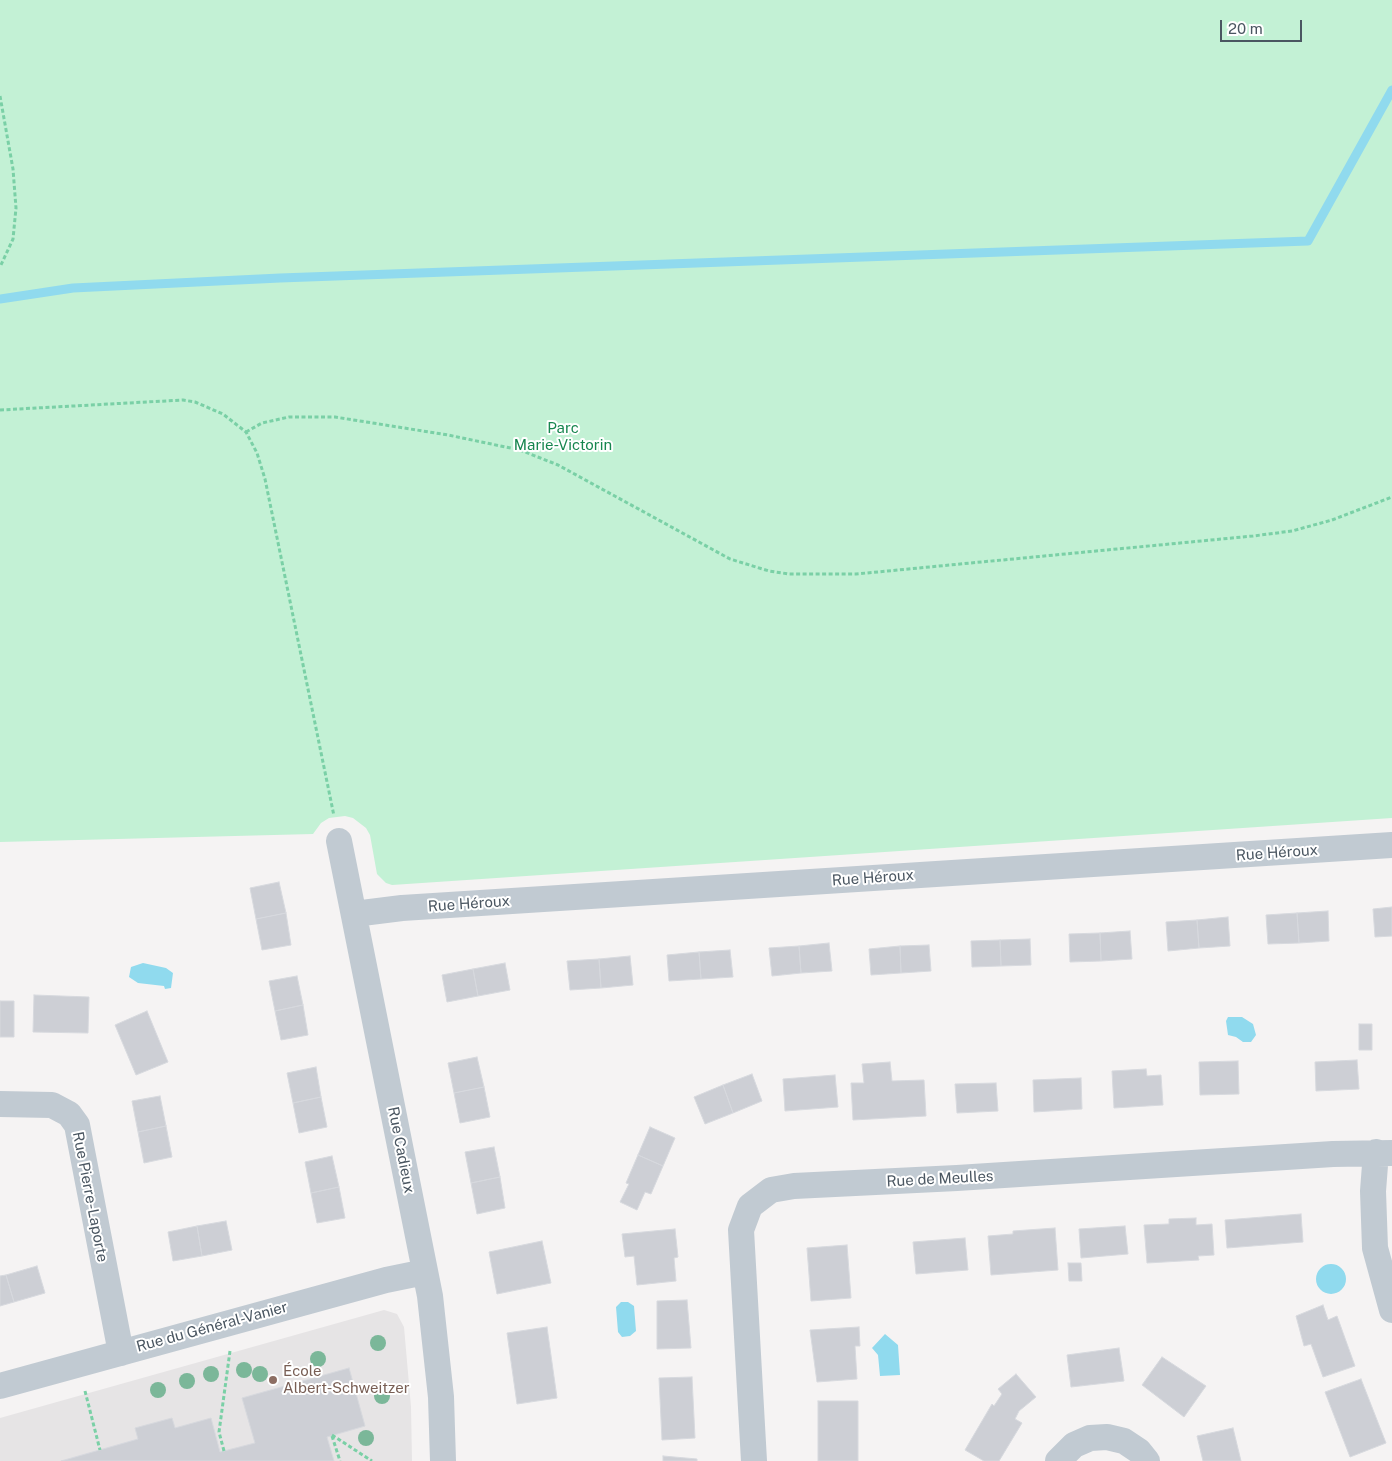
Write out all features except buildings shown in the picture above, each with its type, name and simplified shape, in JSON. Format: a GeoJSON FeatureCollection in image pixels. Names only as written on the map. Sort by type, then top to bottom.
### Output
{"type":"FeatureCollection","features":[{"type":"Feature","properties":{"kind":"street","name":"Rue Cadieux"},"geometry":{"type":"LineString","coordinates":[[340,841],[425,1272],[438,1360],[443,1461]]}},
{"type":"Feature","properties":{"kind":"street","name":"Rue Héroux"},"geometry":{"type":"LineString","coordinates":[[354,914],[412,908],[1392,845]]}},
{"type":"Feature","properties":{"kind":"street","name":"Rue Pierre-Laporte"},"geometry":{"type":"LineString","coordinates":[[0,1104],[52,1105],[69,1114],[77,1125],[121,1352]]}},
{"type":"Feature","properties":{"kind":"street"},"geometry":{"type":"LineString","coordinates":[[1384,1153],[1373,1190],[1375,1248],[1392,1310]]}},
{"type":"Feature","properties":{"kind":"street","name":"Rue de Meulles"},"geometry":{"type":"LineString","coordinates":[[754,1461],[741,1230],[750,1206],[771,1190],[794,1186],[1384,1153]]}},
{"type":"Feature","properties":{"kind":"street","name":"Rue du Général-Vanier"},"geometry":{"type":"LineString","coordinates":[[0,1386],[376,1282],[425,1272]]}},
{"type":"Feature","properties":{"kind":"street"},"geometry":{"type":"LineString","coordinates":[[1058,1461],[1074,1445],[1090,1438],[1107,1437],[1124,1441],[1139,1451],[1147,1461]]}},
{"type":"Feature","properties":{"kind":"path"},"geometry":{"type":"LineString","coordinates":[[0,96],[13,169],[16,224],[6,256],[0,267]]}},
{"type":"Feature","properties":{"kind":"path"},"geometry":{"type":"LineString","coordinates":[[0,410],[183,400],[195,402],[224,414],[246,432],[258,452],[265,479],[340,841]]}},
{"type":"Feature","properties":{"kind":"path"},"geometry":{"type":"LineString","coordinates":[[246,432],[262,423],[274,420],[296,417],[327,417],[448,435],[520,450],[558,465],[730,559],[769,571],[789,574],[856,574],[1292,531],[1332,520],[1392,497]]}},
{"type":"Feature","properties":{"kind":"path"},"geometry":{"type":"LineString","coordinates":[[224,1451],[219,1432],[230,1350]]}},
{"type":"Feature","properties":{"kind":"path"},"geometry":{"type":"LineString","coordinates":[[84,1391],[100,1450]]}},
{"type":"Feature","properties":{"kind":"path"},"geometry":{"type":"LineString","coordinates":[[340,1461],[332,1435],[372,1461]]}},
{"type":"Feature","properties":{"kind":"shaded area","name":"École Albert-Schweitzer"},"geometry":{"type":"Polygon","coordinates":[[[384,1310],[397,1314],[404,1327],[411,1407],[412,1461],[0,1461],[0,1418],[384,1310]]]}},
{"type":"Feature","properties":{"kind":"green space","name":"Parc Marie-Victorin"},"geometry":{"type":"Polygon","coordinates":[[[0,0],[1392,0],[1392,818],[392,885],[386,883],[377,874],[370,835],[366,828],[353,818],[345,816],[329,818],[321,823],[313,834],[0,842],[0,0]]]}},
{"type":"Feature","properties":{"kind":"water"},"geometry":{"type":"Polygon","coordinates":[[[143,963],[166,968],[173,973],[171,988],[165,989],[164,986],[138,983],[129,977],[131,967],[143,963]]]}},
{"type":"Feature","properties":{"kind":"water"},"geometry":{"type":"Polygon","coordinates":[[[1228,1017],[1242,1017],[1253,1024],[1256,1035],[1251,1042],[1243,1042],[1236,1037],[1228,1035],[1226,1021],[1228,1017]]]}},
{"type":"Feature","properties":{"kind":"water"},"geometry":{"type":"Polygon","coordinates":[[[1331,1264],[1342,1268],[1346,1279],[1342,1290],[1331,1294],[1320,1290],[1316,1279],[1320,1268],[1331,1264]]]}},
{"type":"Feature","properties":{"kind":"water"},"geometry":{"type":"Polygon","coordinates":[[[621,1302],[628,1302],[634,1306],[636,1331],[630,1336],[622,1337],[618,1332],[616,1307],[621,1302]]]}},
{"type":"Feature","properties":{"kind":"water"},"geometry":{"type":"Polygon","coordinates":[[[885,1334],[898,1345],[900,1375],[880,1376],[878,1355],[872,1348],[885,1334]]]}},
{"type":"Feature","properties":{"kind":"waterway"},"geometry":{"type":"LineString","coordinates":[[0,299],[73,288],[280,278],[1308,241],[1392,90]]}},
{"type":"Feature","properties":{"kind":"place","name":"École Albert-Schweitzer"},"geometry":{"type":"Point","coordinates":[273,1380]}}]}
